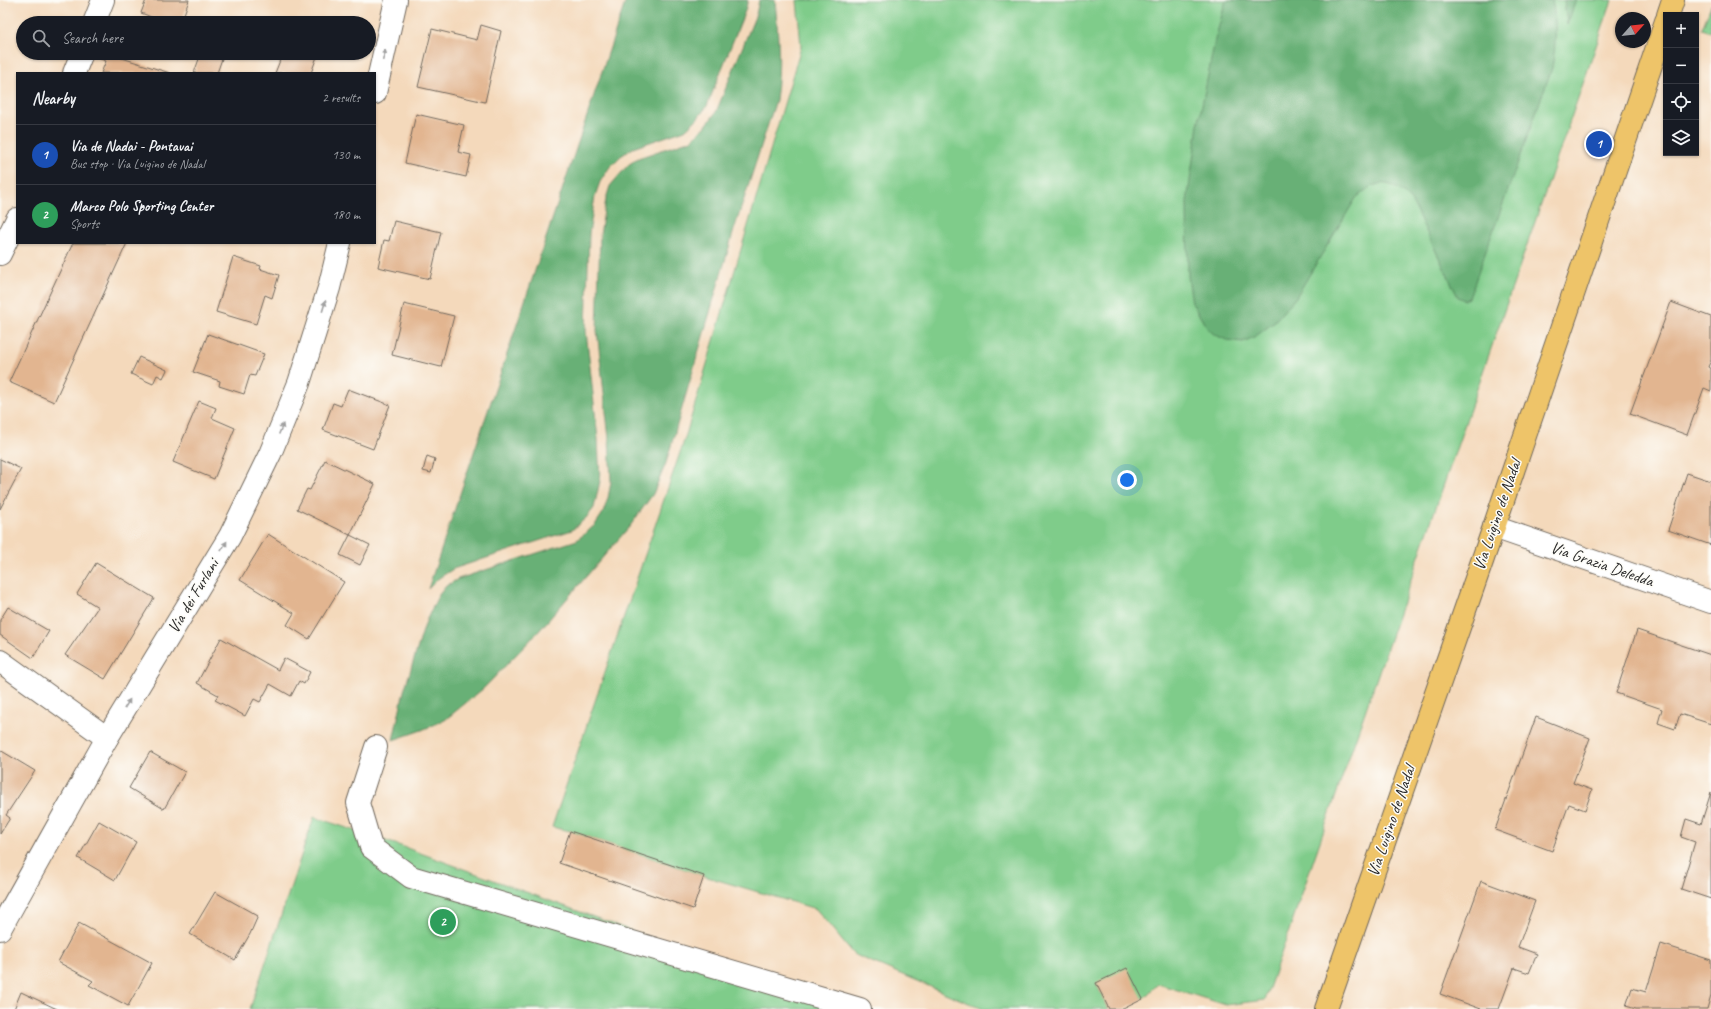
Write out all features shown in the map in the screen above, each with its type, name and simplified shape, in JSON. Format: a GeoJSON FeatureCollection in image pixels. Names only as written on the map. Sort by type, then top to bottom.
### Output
{"type":"FeatureCollection","features":[{"type":"Feature","properties":{"kind":"main road"},"geometry":{"type":"LineString","coordinates":[[1669,12],[1673,0]]}},
{"type":"Feature","properties":{"kind":"main road","name":"Via Luigino de Nadal"},"geometry":{"type":"LineString","coordinates":[[1326,1009],[1494,527],[1663,30]]}},
{"type":"Feature","properties":{"kind":"street"},"geometry":{"type":"LineString","coordinates":[[97,16],[103,0]]}},
{"type":"Feature","properties":{"kind":"street"},"geometry":{"type":"LineString","coordinates":[[376,89],[396,0]]}},
{"type":"Feature","properties":{"kind":"street"},"geometry":{"type":"LineString","coordinates":[[74,72],[79,60]]}},
{"type":"Feature","properties":{"kind":"street"},"geometry":{"type":"LineString","coordinates":[[0,254],[16,221]]}},
{"type":"Feature","properties":{"kind":"street","name":"Via dei Furlani"},"geometry":{"type":"LineString","coordinates":[[0,929],[107,738],[230,536],[270,454],[299,382],[329,288],[340,244]]}},
{"type":"Feature","properties":{"kind":"street","name":"Via Grazia Deledda"},"geometry":{"type":"LineString","coordinates":[[1494,527],[1711,602]]}},
{"type":"Feature","properties":{"kind":"street"},"geometry":{"type":"LineString","coordinates":[[0,661],[107,738]]}},
{"type":"Feature","properties":{"kind":"street"},"geometry":{"type":"LineString","coordinates":[[376,747],[358,803],[371,847],[411,877],[860,1009]]}},
{"type":"Feature","properties":{"kind":"green space"},"geometry":{"type":"Polygon","coordinates":[[[626,0],[748,0],[707,106],[697,119],[685,130],[633,148],[621,156],[609,168],[600,182],[595,196],[589,234],[586,331],[598,439],[600,481],[594,508],[587,517],[572,530],[453,569],[439,578],[428,589],[626,0]]]}},
{"type":"Feature","properties":{"kind":"green space"},"geometry":{"type":"Polygon","coordinates":[[[759,0],[775,0],[779,62],[776,100],[734,230],[666,463],[653,494],[630,526],[539,631],[484,688],[445,720],[393,740],[404,691],[426,621],[438,596],[446,586],[458,579],[577,540],[595,525],[603,513],[611,482],[609,439],[597,330],[600,235],[606,199],[610,186],[628,165],[638,158],[691,140],[705,127],[716,112],[756,14],[759,0]]]}},
{"type":"Feature","properties":{"kind":"green space"},"geometry":{"type":"Polygon","coordinates":[[[797,0],[1612,0],[1265,1000],[1226,1005],[1158,984],[1143,999],[1096,983],[1109,1009],[983,1009],[853,954],[816,909],[704,876],[570,831],[552,827],[685,438],[801,47],[797,0]]]}},
{"type":"Feature","properties":{"kind":"green space"},"geometry":{"type":"Polygon","coordinates":[[[1226,0],[1552,0],[1555,17],[1555,34],[1552,68],[1469,298],[1464,300],[1458,297],[1411,200],[1390,185],[1378,184],[1364,191],[1356,198],[1296,297],[1273,323],[1256,336],[1243,342],[1227,340],[1215,335],[1207,328],[1192,303],[1188,276],[1187,202],[1198,125],[1215,40],[1226,0]]]}},
{"type":"Feature","properties":{"kind":"green space"},"geometry":{"type":"Polygon","coordinates":[[[1564,0],[1576,0],[1567,25],[1564,0]]]}},
{"type":"Feature","properties":{"kind":"green space"},"geometry":{"type":"Polygon","coordinates":[[[1711,5],[1711,32],[1702,29],[1711,5]]]}},
{"type":"Feature","properties":{"kind":"green space"},"geometry":{"type":"Polygon","coordinates":[[[314,817],[404,847],[843,1009],[250,1009],[314,817]]]}},
{"type":"Feature","properties":{"kind":"building"},"geometry":{"type":"Polygon","coordinates":[[[146,0],[189,0],[183,16],[149,16],[141,13],[146,0]]]}},
{"type":"Feature","properties":{"kind":"building"},"geometry":{"type":"Polygon","coordinates":[[[481,25],[501,31],[485,102],[418,87],[432,29],[477,40],[481,25]]]}},
{"type":"Feature","properties":{"kind":"building"},"geometry":{"type":"Polygon","coordinates":[[[103,60],[128,60],[167,72],[101,72],[106,61],[103,60]]]}},
{"type":"Feature","properties":{"kind":"building"},"geometry":{"type":"Polygon","coordinates":[[[199,60],[222,60],[217,72],[194,72],[199,60]]]}},
{"type":"Feature","properties":{"kind":"building"},"geometry":{"type":"Polygon","coordinates":[[[280,60],[316,60],[311,72],[275,72],[280,60]]]}},
{"type":"Feature","properties":{"kind":"building"},"geometry":{"type":"Polygon","coordinates":[[[416,114],[464,125],[458,152],[471,155],[466,177],[405,163],[416,114]]]}},
{"type":"Feature","properties":{"kind":"building"},"geometry":{"type":"Polygon","coordinates":[[[394,221],[441,232],[430,279],[378,267],[384,240],[389,241],[394,221]]]}},
{"type":"Feature","properties":{"kind":"building"},"geometry":{"type":"Polygon","coordinates":[[[73,244],[127,244],[54,402],[9,382],[73,244]]]}},
{"type":"Feature","properties":{"kind":"building"},"geometry":{"type":"Polygon","coordinates":[[[233,257],[261,266],[260,269],[279,275],[272,298],[265,295],[256,324],[216,312],[233,257]]]}},
{"type":"Feature","properties":{"kind":"building"},"geometry":{"type":"Polygon","coordinates":[[[1671,302],[1711,317],[1711,360],[1708,367],[1711,369],[1711,391],[1704,388],[1687,435],[1630,414],[1671,302]]]}},
{"type":"Feature","properties":{"kind":"building"},"geometry":{"type":"Polygon","coordinates":[[[404,304],[454,316],[441,367],[392,355],[404,304]]]}},
{"type":"Feature","properties":{"kind":"building"},"geometry":{"type":"Polygon","coordinates":[[[208,334],[264,354],[255,376],[250,375],[244,394],[219,386],[220,381],[193,372],[208,334]]]}},
{"type":"Feature","properties":{"kind":"building"},"geometry":{"type":"Polygon","coordinates":[[[139,357],[167,370],[163,378],[157,375],[153,384],[131,374],[139,357]]]}},
{"type":"Feature","properties":{"kind":"building"},"geometry":{"type":"Polygon","coordinates":[[[348,389],[390,405],[373,449],[323,430],[333,403],[341,406],[348,389]]]}},
{"type":"Feature","properties":{"kind":"building"},"geometry":{"type":"Polygon","coordinates":[[[199,401],[216,408],[212,418],[235,428],[214,479],[173,462],[199,401]]]}},
{"type":"Feature","properties":{"kind":"building"},"geometry":{"type":"Polygon","coordinates":[[[427,456],[435,459],[431,473],[423,471],[427,456]]]}},
{"type":"Feature","properties":{"kind":"building"},"geometry":{"type":"Polygon","coordinates":[[[0,459],[21,469],[0,509],[0,459]]]}},
{"type":"Feature","properties":{"kind":"building"},"geometry":{"type":"Polygon","coordinates":[[[325,460],[375,484],[350,535],[297,509],[307,489],[310,490],[325,460]]]}},
{"type":"Feature","properties":{"kind":"building"},"geometry":{"type":"Polygon","coordinates":[[[1687,473],[1711,481],[1711,545],[1668,530],[1687,473]]]}},
{"type":"Feature","properties":{"kind":"building"},"geometry":{"type":"Polygon","coordinates":[[[268,534],[344,582],[309,639],[287,625],[294,613],[240,580],[268,534]]]}},
{"type":"Feature","properties":{"kind":"building"},"geometry":{"type":"Polygon","coordinates":[[[350,535],[370,545],[360,565],[340,555],[350,535]]]}},
{"type":"Feature","properties":{"kind":"building"},"geometry":{"type":"Polygon","coordinates":[[[96,563],[154,598],[105,679],[65,655],[98,607],[77,594],[96,563]]]}},
{"type":"Feature","properties":{"kind":"building"},"geometry":{"type":"Polygon","coordinates":[[[8,607],[49,631],[33,658],[0,635],[0,620],[8,607]]]}},
{"type":"Feature","properties":{"kind":"building"},"geometry":{"type":"Polygon","coordinates":[[[1637,630],[1711,655],[1711,724],[1680,714],[1675,729],[1658,723],[1662,709],[1616,693],[1637,630]]]}},
{"type":"Feature","properties":{"kind":"building"},"geometry":{"type":"Polygon","coordinates":[[[221,638],[278,670],[284,658],[310,672],[304,684],[299,681],[291,696],[270,684],[260,702],[254,699],[245,716],[215,700],[218,695],[197,683],[221,638]]]}},
{"type":"Feature","properties":{"kind":"building"},"geometry":{"type":"Polygon","coordinates":[[[1536,717],[1590,738],[1573,783],[1592,790],[1585,810],[1569,804],[1552,851],[1495,830],[1536,717]]]}},
{"type":"Feature","properties":{"kind":"building"},"geometry":{"type":"Polygon","coordinates":[[[0,750],[35,771],[6,815],[10,818],[0,834],[0,750]]]}},
{"type":"Feature","properties":{"kind":"building"},"geometry":{"type":"Polygon","coordinates":[[[150,752],[185,772],[164,809],[129,788],[150,752]]]}},
{"type":"Feature","properties":{"kind":"building"},"geometry":{"type":"Polygon","coordinates":[[[1711,792],[1711,899],[1681,889],[1695,842],[1681,837],[1686,819],[1701,824],[1711,792]]]}},
{"type":"Feature","properties":{"kind":"building"},"geometry":{"type":"Polygon","coordinates":[[[99,821],[136,842],[115,880],[78,858],[99,821]]]}},
{"type":"Feature","properties":{"kind":"building"},"geometry":{"type":"Polygon","coordinates":[[[570,831],[704,876],[693,909],[559,863],[570,831]]]}},
{"type":"Feature","properties":{"kind":"building"},"geometry":{"type":"Polygon","coordinates":[[[1481,881],[1535,901],[1518,947],[1537,954],[1529,973],[1514,968],[1499,1009],[1481,1009],[1440,994],[1481,881]]]}},
{"type":"Feature","properties":{"kind":"building"},"geometry":{"type":"Polygon","coordinates":[[[215,892],[258,916],[250,934],[235,960],[190,934],[215,892]]]}},
{"type":"Feature","properties":{"kind":"building"},"geometry":{"type":"Polygon","coordinates":[[[79,923],[152,963],[128,1006],[89,985],[93,981],[58,962],[79,923]]]}},
{"type":"Feature","properties":{"kind":"building"},"geometry":{"type":"Polygon","coordinates":[[[1661,944],[1711,960],[1711,995],[1707,1009],[1636,1009],[1626,1006],[1632,988],[1646,992],[1661,944]]]}},
{"type":"Feature","properties":{"kind":"building"},"geometry":{"type":"Polygon","coordinates":[[[1127,968],[1143,999],[1123,1009],[1109,1009],[1096,983],[1127,968]]]}},
{"type":"Feature","properties":{"kind":"building"},"geometry":{"type":"Polygon","coordinates":[[[21,992],[57,1009],[14,1009],[21,992]]]}},
{"type":"Feature","properties":{"kind":"place","name":"Via de Nadai - Pontavai"},"geometry":{"type":"Point","coordinates":[1599,144]}},
{"type":"Feature","properties":{"kind":"place","name":"Marco Polo Sporting Center"},"geometry":{"type":"Point","coordinates":[443,922]}}]}
